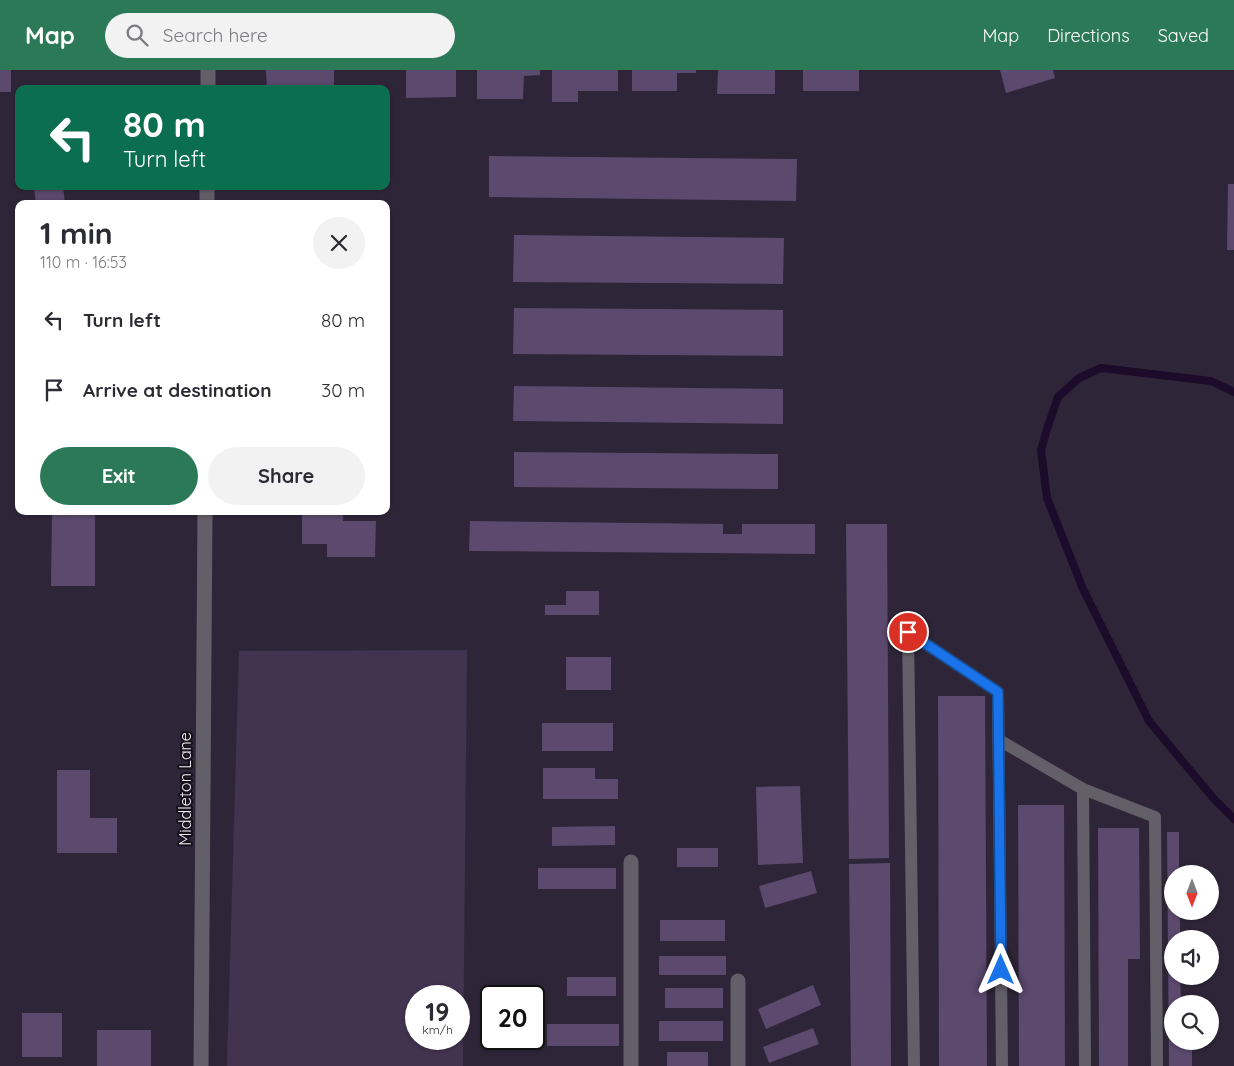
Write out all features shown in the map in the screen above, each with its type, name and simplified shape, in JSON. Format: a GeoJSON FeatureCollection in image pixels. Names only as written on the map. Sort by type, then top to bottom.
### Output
{"type":"FeatureCollection","features":[{"type":"Feature","properties":{"kind":"street"},"geometry":{"type":"LineString","coordinates":[[208,70],[208,85]]}},
{"type":"Feature","properties":{"kind":"street","name":"Middleton Lane"},"geometry":{"type":"LineString","coordinates":[[201,1066],[205,515]]}},
{"type":"Feature","properties":{"kind":"street"},"geometry":{"type":"LineString","coordinates":[[631,862],[631,1066]]}},
{"type":"Feature","properties":{"kind":"street"},"geometry":{"type":"LineString","coordinates":[[738,981],[738,1066]]}},
{"type":"Feature","properties":{"kind":"lane"},"geometry":{"type":"LineString","coordinates":[[914,1066],[908,632],[998,692],[1002,1066]]}},
{"type":"Feature","properties":{"kind":"lane"},"geometry":{"type":"LineString","coordinates":[[999,740],[1083,789],[1155,817],[1157,1066]]}},
{"type":"Feature","properties":{"kind":"lane"},"geometry":{"type":"LineString","coordinates":[[1083,789],[1085,1066]]}},
{"type":"Feature","properties":{"kind":"shaded area"},"geometry":{"type":"Polygon","coordinates":[[[467,650],[464,985],[405,985],[405,1050],[463,1050],[463,1066],[227,1066],[239,651],[467,650]]]}},
{"type":"Feature","properties":{"kind":"building"},"geometry":{"type":"Polygon","coordinates":[[[0,70],[11,70],[11,92],[0,92],[0,70]]]}},
{"type":"Feature","properties":{"kind":"building"},"geometry":{"type":"Polygon","coordinates":[[[266,70],[334,70],[334,85],[267,85],[266,70]]]}},
{"type":"Feature","properties":{"kind":"building"},"geometry":{"type":"Polygon","coordinates":[[[406,70],[456,70],[456,97],[406,98],[406,70]]]}},
{"type":"Feature","properties":{"kind":"building"},"geometry":{"type":"Polygon","coordinates":[[[477,70],[540,70],[540,75],[524,76],[523,99],[477,99],[477,70]]]}},
{"type":"Feature","properties":{"kind":"building"},"geometry":{"type":"Polygon","coordinates":[[[552,70],[618,70],[618,91],[578,91],[578,102],[552,102],[552,70]]]}},
{"type":"Feature","properties":{"kind":"building"},"geometry":{"type":"Polygon","coordinates":[[[632,70],[696,70],[696,73],[677,73],[677,91],[632,91],[632,70]]]}},
{"type":"Feature","properties":{"kind":"building"},"geometry":{"type":"Polygon","coordinates":[[[718,70],[775,70],[775,94],[717,94],[718,70]]]}},
{"type":"Feature","properties":{"kind":"building"},"geometry":{"type":"Polygon","coordinates":[[[803,70],[859,70],[859,91],[803,91],[803,70]]]}},
{"type":"Feature","properties":{"kind":"building"},"geometry":{"type":"Polygon","coordinates":[[[1000,70],[1053,70],[1055,78],[1006,93],[1000,70]]]}},
{"type":"Feature","properties":{"kind":"building"},"geometry":{"type":"Polygon","coordinates":[[[489,156],[797,159],[796,201],[489,197],[489,156]]]}},
{"type":"Feature","properties":{"kind":"building"},"geometry":{"type":"Polygon","coordinates":[[[1228,184],[1234,184],[1234,250],[1227,250],[1228,184]]]}},
{"type":"Feature","properties":{"kind":"building"},"geometry":{"type":"Polygon","coordinates":[[[34,190],[63,190],[65,200],[36,200],[34,190]]]}},
{"type":"Feature","properties":{"kind":"building"},"geometry":{"type":"Polygon","coordinates":[[[514,235],[784,238],[783,284],[513,282],[514,235]]]}},
{"type":"Feature","properties":{"kind":"building"},"geometry":{"type":"Polygon","coordinates":[[[514,308],[783,310],[783,356],[513,354],[514,308]]]}},
{"type":"Feature","properties":{"kind":"building"},"geometry":{"type":"Polygon","coordinates":[[[514,386],[783,389],[783,424],[513,421],[514,386]]]}},
{"type":"Feature","properties":{"kind":"building"},"geometry":{"type":"Polygon","coordinates":[[[514,452],[778,454],[778,489],[514,487],[514,452]]]}},
{"type":"Feature","properties":{"kind":"building"},"geometry":{"type":"Polygon","coordinates":[[[52,515],[95,515],[95,586],[51,586],[52,515]]]}},
{"type":"Feature","properties":{"kind":"building"},"geometry":{"type":"Polygon","coordinates":[[[302,515],[343,515],[343,521],[376,521],[375,557],[327,557],[327,544],[302,544],[302,515]]]}},
{"type":"Feature","properties":{"kind":"building"},"geometry":{"type":"Polygon","coordinates":[[[470,521],[723,524],[723,534],[742,534],[742,524],[815,524],[815,554],[469,551],[470,521]]]}},
{"type":"Feature","properties":{"kind":"building"},"geometry":{"type":"Polygon","coordinates":[[[846,524],[887,524],[889,858],[849,859],[846,524]]]}},
{"type":"Feature","properties":{"kind":"building"},"geometry":{"type":"Polygon","coordinates":[[[566,591],[599,591],[599,615],[545,615],[545,605],[566,605],[566,591]]]}},
{"type":"Feature","properties":{"kind":"building"},"geometry":{"type":"Polygon","coordinates":[[[566,657],[611,657],[611,690],[566,690],[566,657]]]}},
{"type":"Feature","properties":{"kind":"building"},"geometry":{"type":"Polygon","coordinates":[[[938,696],[985,696],[987,1066],[939,1066],[938,696]]]}},
{"type":"Feature","properties":{"kind":"building"},"geometry":{"type":"Polygon","coordinates":[[[542,723],[613,723],[613,751],[542,751],[542,723]]]}},
{"type":"Feature","properties":{"kind":"building"},"geometry":{"type":"Polygon","coordinates":[[[543,768],[595,768],[595,779],[618,779],[618,799],[543,799],[543,768]]]}},
{"type":"Feature","properties":{"kind":"building"},"geometry":{"type":"Polygon","coordinates":[[[57,770],[90,770],[90,818],[117,818],[117,853],[57,853],[57,770]]]}},
{"type":"Feature","properties":{"kind":"building"},"geometry":{"type":"Polygon","coordinates":[[[800,786],[803,863],[758,865],[756,787],[800,786]]]}},
{"type":"Feature","properties":{"kind":"building"},"geometry":{"type":"Polygon","coordinates":[[[1018,805],[1064,805],[1065,1066],[1019,1066],[1018,805]]]}},
{"type":"Feature","properties":{"kind":"building"},"geometry":{"type":"Polygon","coordinates":[[[615,826],[615,845],[552,846],[552,827],[615,826]]]}},
{"type":"Feature","properties":{"kind":"building"},"geometry":{"type":"Polygon","coordinates":[[[1098,828],[1139,828],[1140,959],[1128,959],[1128,1066],[1099,1066],[1098,828]]]}},
{"type":"Feature","properties":{"kind":"building"},"geometry":{"type":"Polygon","coordinates":[[[1167,832],[1179,832],[1179,865],[1167,865],[1167,832]]]}},
{"type":"Feature","properties":{"kind":"building"},"geometry":{"type":"Polygon","coordinates":[[[677,848],[718,848],[718,867],[677,867],[677,848]]]}},
{"type":"Feature","properties":{"kind":"building"},"geometry":{"type":"Polygon","coordinates":[[[890,863],[891,1066],[851,1066],[849,864],[890,863]]]}},
{"type":"Feature","properties":{"kind":"building"},"geometry":{"type":"Polygon","coordinates":[[[538,868],[616,868],[616,889],[538,889],[538,868]]]}},
{"type":"Feature","properties":{"kind":"building"},"geometry":{"type":"Polygon","coordinates":[[[811,871],[817,893],[765,908],[759,886],[811,871]]]}},
{"type":"Feature","properties":{"kind":"building"},"geometry":{"type":"Polygon","coordinates":[[[660,920],[725,920],[725,941],[660,941],[660,920]]]}},
{"type":"Feature","properties":{"kind":"building"},"geometry":{"type":"Polygon","coordinates":[[[1168,920],[1180,920],[1180,930],[1168,930],[1168,920]]]}},
{"type":"Feature","properties":{"kind":"building"},"geometry":{"type":"Polygon","coordinates":[[[659,956],[726,956],[726,975],[659,975],[659,956]]]}},
{"type":"Feature","properties":{"kind":"building"},"geometry":{"type":"Polygon","coordinates":[[[567,977],[616,977],[616,996],[567,996],[567,977]]]}},
{"type":"Feature","properties":{"kind":"building"},"geometry":{"type":"Polygon","coordinates":[[[813,985],[821,1005],[766,1029],[758,1009],[813,985]]]}},
{"type":"Feature","properties":{"kind":"building"},"geometry":{"type":"Polygon","coordinates":[[[1168,985],[1180,985],[1181,995],[1168,995],[1168,985]]]}},
{"type":"Feature","properties":{"kind":"building"},"geometry":{"type":"Polygon","coordinates":[[[665,988],[723,988],[723,1008],[665,1008],[665,988]]]}},
{"type":"Feature","properties":{"kind":"building"},"geometry":{"type":"Polygon","coordinates":[[[22,1013],[62,1013],[62,1057],[22,1057],[22,1013]]]}},
{"type":"Feature","properties":{"kind":"building"},"geometry":{"type":"Polygon","coordinates":[[[659,1021],[723,1021],[723,1041],[659,1041],[659,1021]]]}},
{"type":"Feature","properties":{"kind":"building"},"geometry":{"type":"Polygon","coordinates":[[[547,1024],[619,1024],[619,1046],[547,1046],[547,1024]]]}},
{"type":"Feature","properties":{"kind":"building"},"geometry":{"type":"Polygon","coordinates":[[[813,1028],[819,1044],[769,1063],[763,1047],[813,1028]]]}},
{"type":"Feature","properties":{"kind":"building"},"geometry":{"type":"Polygon","coordinates":[[[97,1030],[151,1030],[151,1066],[97,1066],[97,1030]]]}},
{"type":"Feature","properties":{"kind":"building"},"geometry":{"type":"Polygon","coordinates":[[[1169,1050],[1192,1050],[1192,1066],[1169,1066],[1169,1050]]]}},
{"type":"Feature","properties":{"kind":"building"},"geometry":{"type":"Polygon","coordinates":[[[667,1052],[708,1052],[708,1066],[667,1066],[667,1052]]]}},
{"type":"Feature","properties":{"kind":"waterway"},"geometry":{"type":"LineString","coordinates":[[1234,392],[1211,381],[1101,368],[1079,378],[1058,397],[1041,450],[1047,498],[1083,589],[1149,721],[1214,799],[1234,819]]}},
{"type":"Feature","properties":{"kind":"route"},"geometry":{"type":"LineString","coordinates":[[908,632],[998,692],[1001,970]]}}]}
